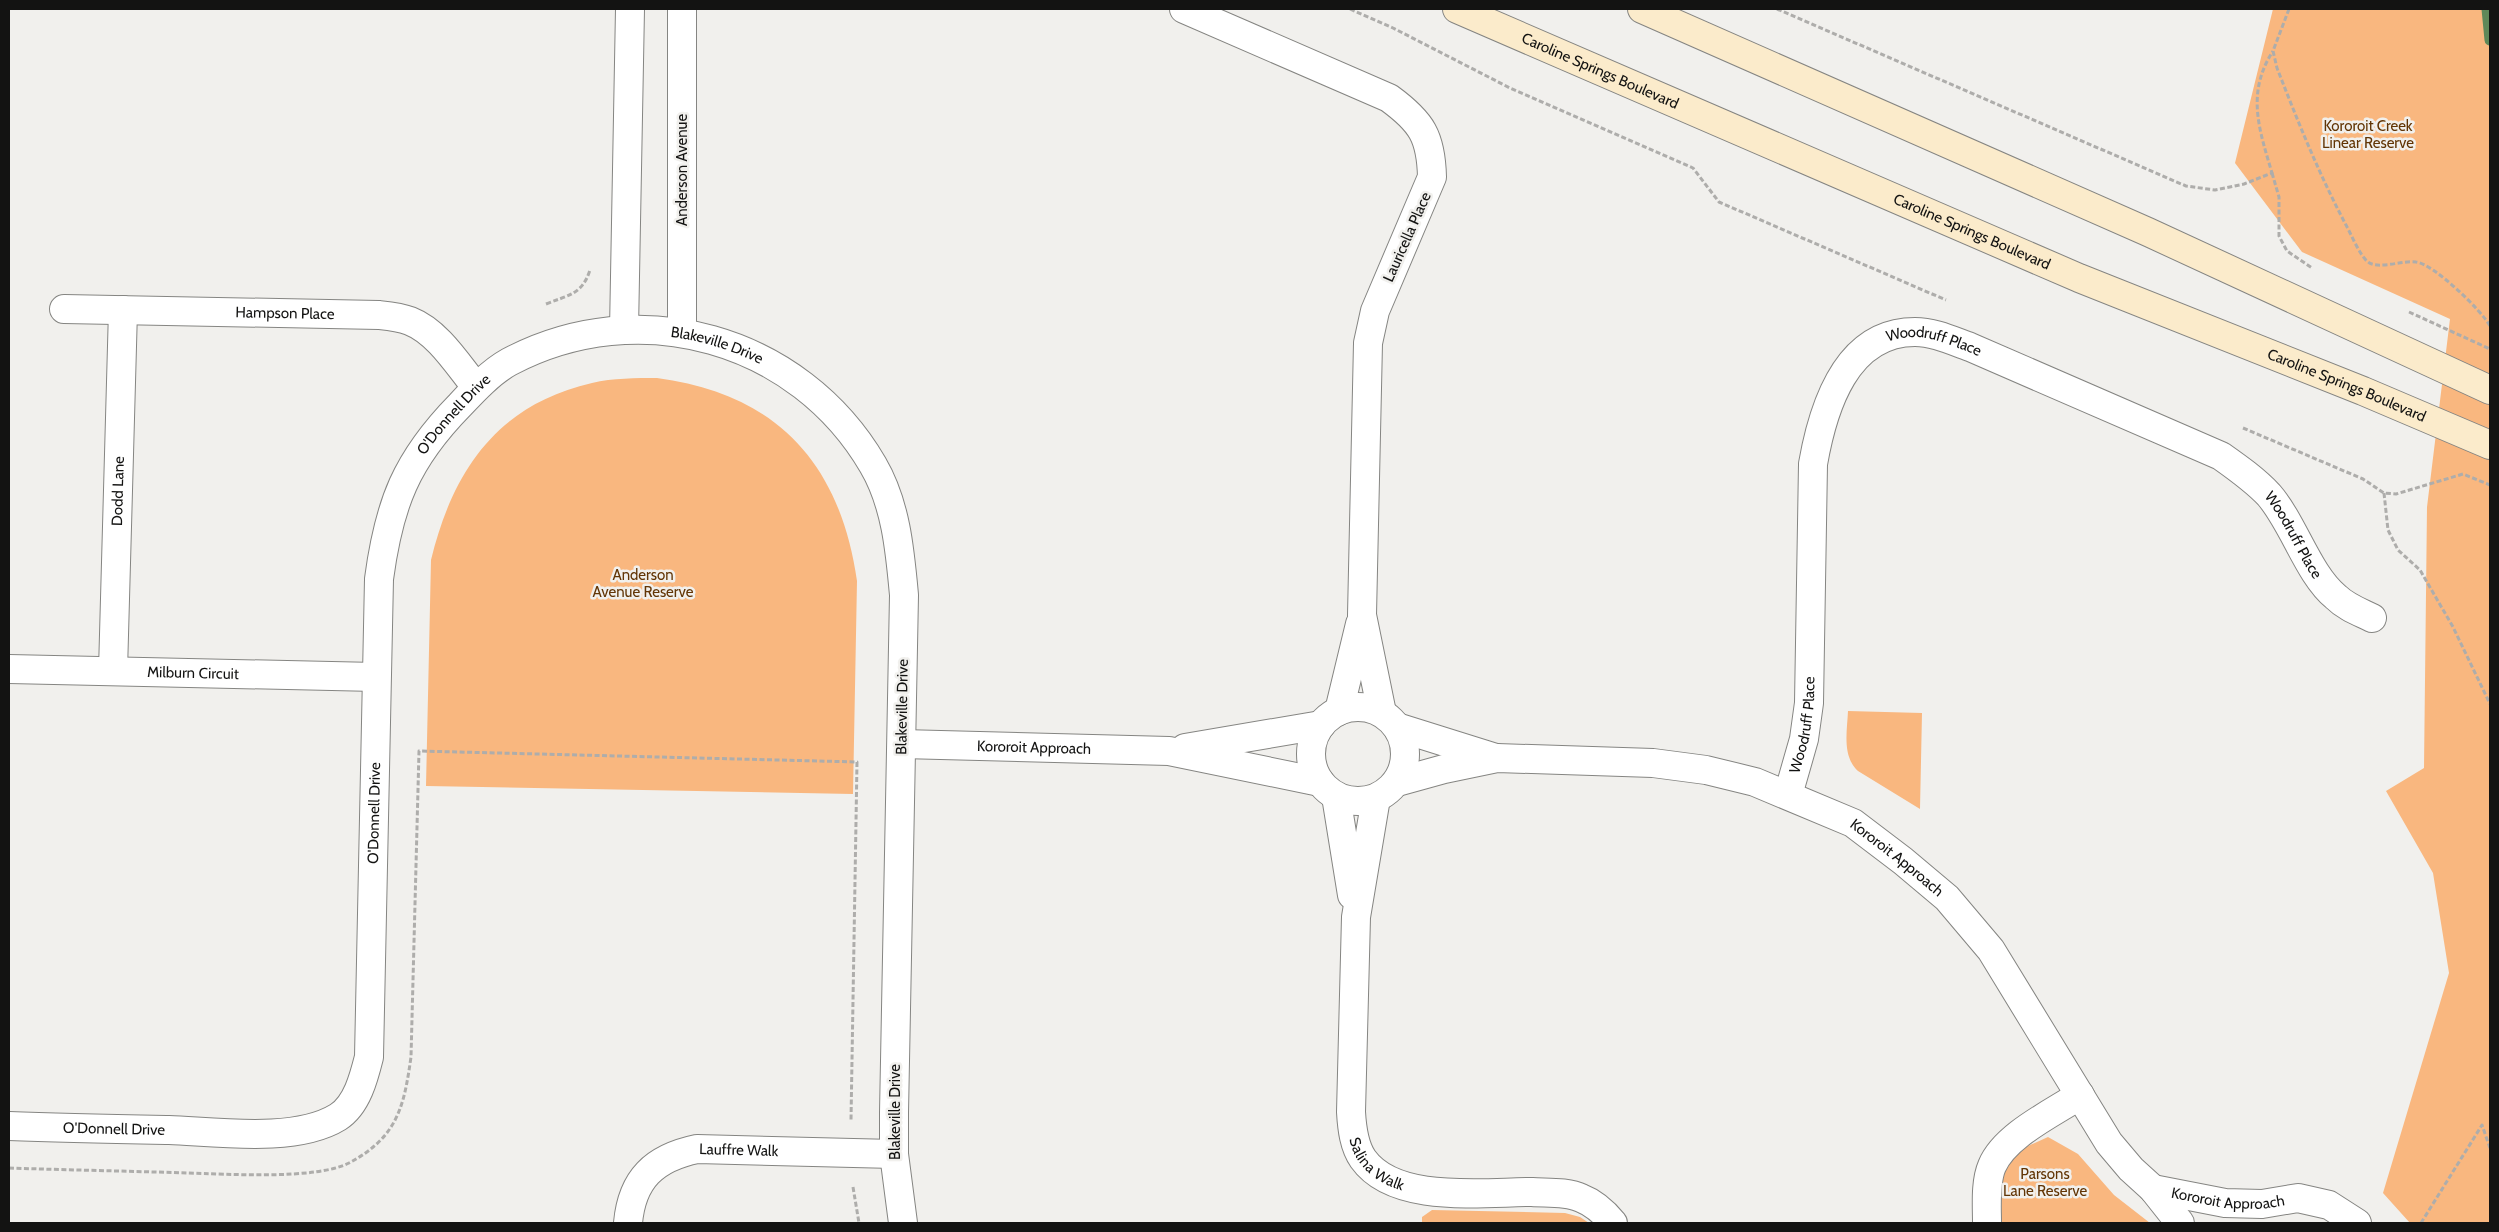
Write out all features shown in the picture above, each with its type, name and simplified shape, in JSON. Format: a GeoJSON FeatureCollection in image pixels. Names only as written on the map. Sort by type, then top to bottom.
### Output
{"type":"FeatureCollection","features":[{"type":"Feature","properties":{"kind":"main road","name":"Caroline Springs Boulevard"},"geometry":{"type":"LineString","coordinates":[[1457,9],[2079,278],[2362,391],[2483,442]]}},
{"type":"Feature","properties":{"kind":"main road"},"geometry":{"type":"LineString","coordinates":[[1642,9],[2139,228],[2490,390]]}},
{"type":"Feature","properties":{"kind":"street"},"geometry":{"type":"LineString","coordinates":[[624,330],[630,9]]}},
{"type":"Feature","properties":{"kind":"street","name":"Anderson Avenue"},"geometry":{"type":"LineString","coordinates":[[682,9],[682,331]]}},
{"type":"Feature","properties":{"kind":"street","name":"Lauricella Place"},"geometry":{"type":"LineString","coordinates":[[1184,9],[1389,98],[1411,114],[1426,135],[1432,155],[1432,177],[1375,311],[1368,343],[1362,615],[1389,720]]}},
{"type":"Feature","properties":{"kind":"street","name":"Hampson Place"},"geometry":{"type":"LineString","coordinates":[[64,309],[379,315],[398,318],[411,321],[432,336],[476,387]]}},
{"type":"Feature","properties":{"kind":"street","name":"Dodd Lane"},"geometry":{"type":"LineString","coordinates":[[113,672],[123,310]]}},
{"type":"Feature","properties":{"kind":"street","name":"O'Donnell Drive"},"geometry":{"type":"LineString","coordinates":[[9,1126],[279,1134],[323,1125],[340,1116],[352,1103],[364,1078],[369,1057],[379,579],[385,535],[400,491],[417,456],[428,440],[476,387],[508,363],[557,342],[589,333],[653,330]]}},
{"type":"Feature","properties":{"kind":"street","name":"Blakeville Drive"},"geometry":{"type":"LineString","coordinates":[[653,330],[682,331],[729,345],[771,364],[813,393],[847,427],[874,466],[890,504],[900,550],[904,595],[894,1154],[903,1223]]}},
{"type":"Feature","properties":{"kind":"street","name":"Woodruff Place"},"geometry":{"type":"LineString","coordinates":[[1788,795],[1804,739],[1809,703],[1813,464],[1819,430],[1839,383],[1856,355],[1875,340],[1895,334],[1917,332],[1941,336],[2221,456],[2250,477],[2269,496],[2334,597],[2372,618]]}},
{"type":"Feature","properties":{"kind":"street","name":"Lauricella Place"},"geometry":{"type":"LineString","coordinates":[[1330,718],[1362,615]]}},
{"type":"Feature","properties":{"kind":"street","name":"Milburn Circuit"},"geometry":{"type":"LineString","coordinates":[[9,669],[376,677]]}},
{"type":"Feature","properties":{"kind":"street"},"geometry":{"type":"LineString","coordinates":[[1353,707],[1367,708],[1389,720],[1403,740],[1405,755],[1403,769],[1387,790],[1363,802],[1349,801],[1328,789],[1313,768],[1311,754],[1314,739],[1330,718],[1353,707]]}},
{"type":"Feature","properties":{"kind":"street","name":"Kororoit Approach"},"geometry":{"type":"LineString","coordinates":[[1169,751],[1330,718]]}},
{"type":"Feature","properties":{"kind":"street","name":"Kororoit Approach"},"geometry":{"type":"LineString","coordinates":[[1389,720],[1497,758]]}},
{"type":"Feature","properties":{"kind":"street","name":"Kororoit Approach"},"geometry":{"type":"LineString","coordinates":[[902,744],[1169,751],[1328,789]]}},
{"type":"Feature","properties":{"kind":"street","name":"Kororoit Approach"},"geometry":{"type":"LineString","coordinates":[[1387,790],[1444,768],[1497,758],[1662,764],[1706,770],[1755,782],[1853,823],[1947,898],[1991,950],[2109,1144],[2154,1189],[2180,1223]]}},
{"type":"Feature","properties":{"kind":"street","name":"Salina Walk"},"geometry":{"type":"LineString","coordinates":[[1328,789],[1356,916]]}},
{"type":"Feature","properties":{"kind":"street","name":"Salina Walk"},"geometry":{"type":"LineString","coordinates":[[1387,790],[1356,916],[1351,1112],[1354,1138],[1363,1159],[1376,1173],[1397,1186],[1427,1191],[1554,1192],[1580,1197],[1603,1210],[1613,1223]]}},
{"type":"Feature","properties":{"kind":"street"},"geometry":{"type":"LineString","coordinates":[[1987,1223],[1991,1167],[2000,1151],[2011,1140],[2080,1095]]}},
{"type":"Feature","properties":{"kind":"street","name":"Lauffre Walk"},"geometry":{"type":"LineString","coordinates":[[628,1223],[634,1191],[644,1177],[658,1163],[679,1153],[697,1149],[894,1154]]}},
{"type":"Feature","properties":{"kind":"street","name":"Kororoit Approach"},"geometry":{"type":"LineString","coordinates":[[2154,1189],[2210,1212],[2225,1203],[2262,1204],[2298,1198],[2329,1205],[2357,1223]]}},
{"type":"Feature","properties":{"kind":"path"},"geometry":{"type":"LineString","coordinates":[[1350,9],[1393,28],[1510,88],[1693,168],[1719,202],[1954,304]]}},
{"type":"Feature","properties":{"kind":"path"},"geometry":{"type":"LineString","coordinates":[[1776,9],[2186,186],[2215,190],[2244,184],[2272,174]]}},
{"type":"Feature","properties":{"kind":"path"},"geometry":{"type":"LineString","coordinates":[[2289,9],[2272,51],[2262,68],[2255,98],[2262,139],[2279,197],[2279,236],[2287,251],[2318,271]]}},
{"type":"Feature","properties":{"kind":"path"},"geometry":{"type":"LineString","coordinates":[[2272,51],[2321,178],[2368,262],[2381,266],[2401,261],[2419,262],[2445,278],[2485,316],[2490,326]]}},
{"type":"Feature","properties":{"kind":"path"},"geometry":{"type":"LineString","coordinates":[[546,304],[576,294],[586,281],[592,264]]}},
{"type":"Feature","properties":{"kind":"path"},"geometry":{"type":"LineString","coordinates":[[2405,310],[2490,349]]}},
{"type":"Feature","properties":{"kind":"path"},"geometry":{"type":"LineString","coordinates":[[2236,425],[2363,479],[2384,493],[2396,494],[2463,474],[2490,485]]}},
{"type":"Feature","properties":{"kind":"path"},"geometry":{"type":"LineString","coordinates":[[2384,493],[2388,530],[2398,550],[2420,570],[2453,627],[2490,704]]}},
{"type":"Feature","properties":{"kind":"path"},"geometry":{"type":"LineString","coordinates":[[9,1168],[257,1175],[317,1171],[349,1163],[377,1142],[399,1116],[405,1096],[411,1057],[419,751],[857,762],[850,1086],[851,1152],[859,1223]]}},
{"type":"Feature","properties":{"kind":"path"},"geometry":{"type":"LineString","coordinates":[[2421,1223],[2482,1125],[2490,1148]]}},
{"type":"Feature","properties":{"kind":"green space","name":"Kororoit Creek Linear Reserve"},"geometry":{"type":"Polygon","coordinates":[[[2273,9],[2490,9],[2490,1223],[2410,1223],[2383,1193],[2449,973],[2433,873],[2386,791],[2424,768],[2427,507],[2450,319],[2302,252],[2235,163],[2273,9]]]}},
{"type":"Feature","properties":{"kind":"green space","name":"Anderson Avenue Reserve"},"geometry":{"type":"Polygon","coordinates":[[[657,378],[699,386],[736,400],[769,418],[796,441],[818,469],[835,502],[848,539],[857,581],[853,794],[426,786],[431,560],[440,527],[452,497],[467,470],[484,446],[505,425],[530,407],[559,393],[600,381],[657,378]]]}},
{"type":"Feature","properties":{"kind":"green space"},"geometry":{"type":"Polygon","coordinates":[[[1848,711],[1922,713],[1920,809],[1858,771],[1853,765],[1847,743],[1848,711]]]}},
{"type":"Feature","properties":{"kind":"green space","name":"Parsons Lane Reserve"},"geometry":{"type":"Polygon","coordinates":[[[2048,1137],[2078,1154],[2114,1195],[2150,1223],[2001,1223],[2002,1177],[2010,1154],[2048,1137]]]}},
{"type":"Feature","properties":{"kind":"green space"},"geometry":{"type":"Polygon","coordinates":[[[1432,1210],[1565,1213],[1580,1217],[1589,1223],[1422,1223],[1422,1217],[1432,1210]]]}},
{"type":"Feature","properties":{"kind":"waterway"},"geometry":{"type":"LineString","coordinates":[[2487,9],[2490,40]]}}]}
